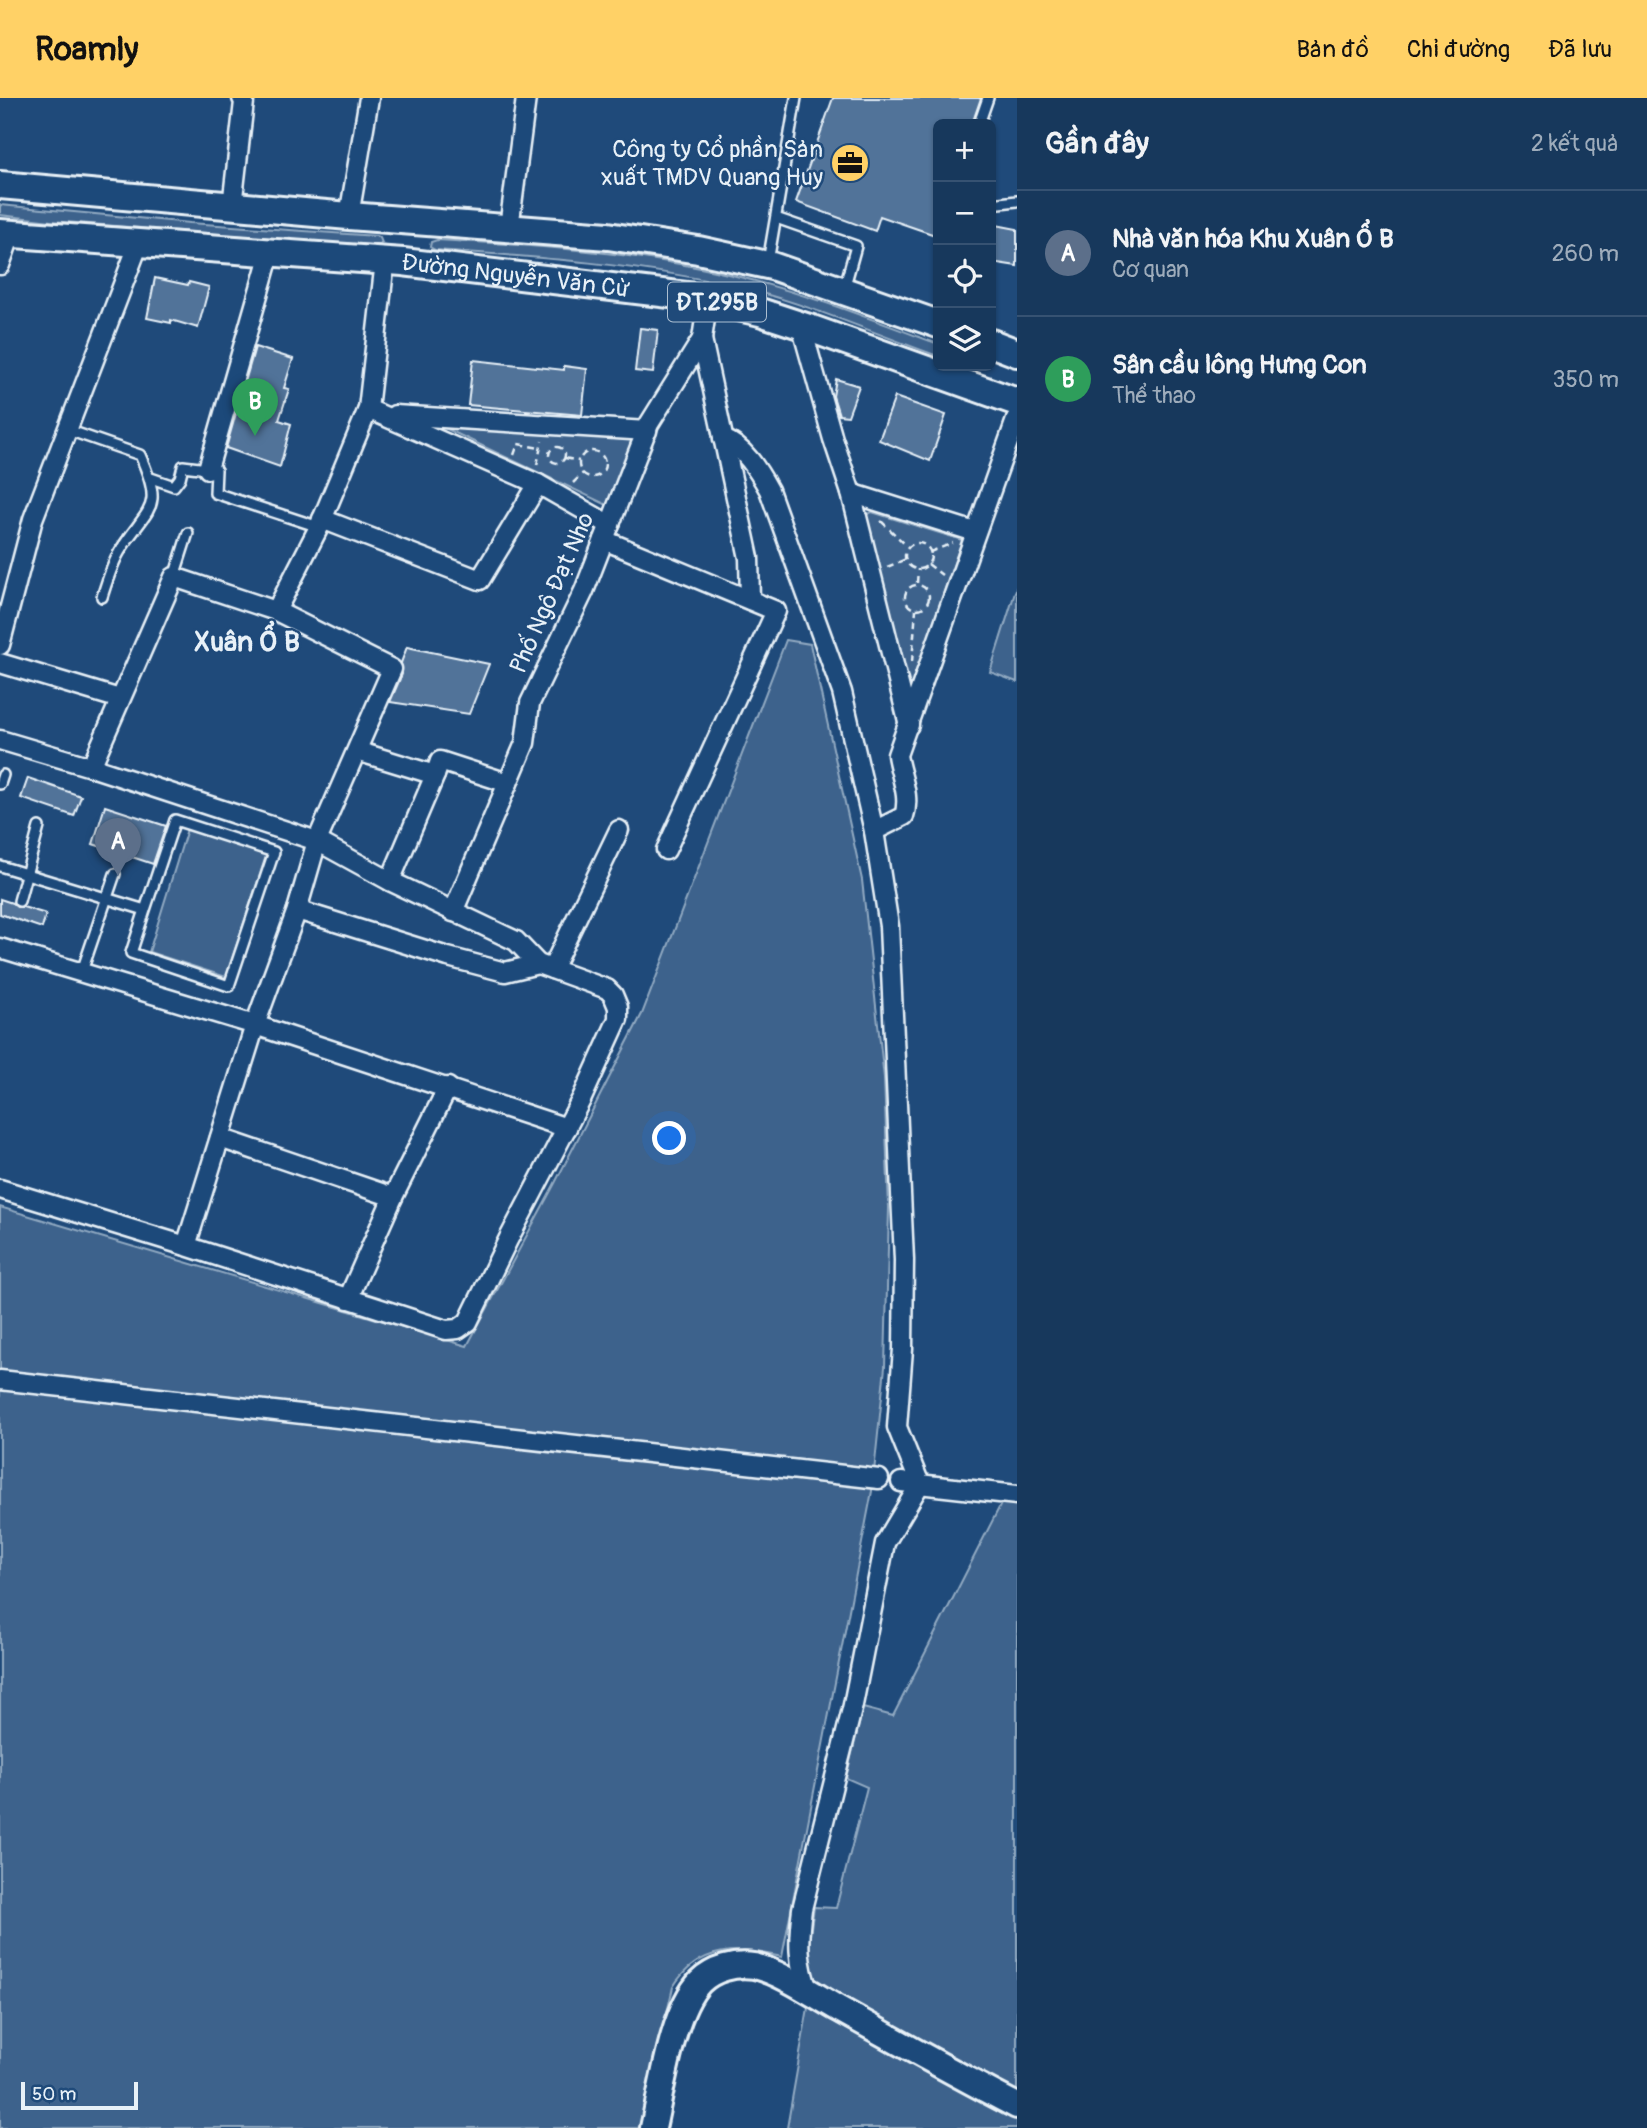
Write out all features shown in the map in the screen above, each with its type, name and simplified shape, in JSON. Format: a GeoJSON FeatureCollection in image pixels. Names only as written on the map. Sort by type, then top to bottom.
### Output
{"type":"FeatureCollection","features":[{"type":"Feature","properties":{"kind":"main road","name":"Đường Nguyễn Văn Cừ"},"geometry":{"type":"LineString","coordinates":[[0,186],[608,236],[698,250],[767,265],[933,322]]}},
{"type":"Feature","properties":{"kind":"main road"},"geometry":{"type":"LineString","coordinates":[[394,261],[404,219]]}},
{"type":"Feature","properties":{"kind":"main road","name":"Đường Nguyễn Văn Cừ"},"geometry":{"type":"LineString","coordinates":[[5,234],[394,261],[635,288],[708,299],[801,325],[1017,402]]}},
{"type":"Feature","properties":{"kind":"main road"},"geometry":{"type":"LineString","coordinates":[[996,345],[1017,353]]}},
{"type":"Feature","properties":{"kind":"street"},"geometry":{"type":"LineString","coordinates":[[232,206],[244,102],[242,98]]}},
{"type":"Feature","properties":{"kind":"street"},"geometry":{"type":"LineString","coordinates":[[349,216],[369,98]]}},
{"type":"Feature","properties":{"kind":"street"},"geometry":{"type":"LineString","coordinates":[[509,228],[526,98]]}},
{"type":"Feature","properties":{"kind":"street"},"geometry":{"type":"LineString","coordinates":[[0,265],[5,234]]}},
{"type":"Feature","properties":{"kind":"street"},"geometry":{"type":"LineString","coordinates":[[0,645],[33,519],[139,243]]}},
{"type":"Feature","properties":{"kind":"street"},"geometry":{"type":"LineString","coordinates":[[208,469],[270,253]]}},
{"type":"Feature","properties":{"kind":"street"},"geometry":{"type":"LineString","coordinates":[[276,611],[376,412],[394,261]]}},
{"type":"Feature","properties":{"kind":"street","name":"Phố Ngô Đạt Nho"},"geometry":{"type":"LineString","coordinates":[[453,912],[526,743],[530,703],[584,591],[647,431],[702,339],[708,299]]}},
{"type":"Feature","properties":{"kind":"street"},"geometry":{"type":"LineString","coordinates":[[801,325],[851,493],[908,726]]}},
{"type":"Feature","properties":{"kind":"street"},"geometry":{"type":"LineString","coordinates":[[702,339],[749,558],[750,600]]}},
{"type":"Feature","properties":{"kind":"street"},"geometry":{"type":"LineString","coordinates":[[376,412],[647,431]]}},
{"type":"Feature","properties":{"kind":"street"},"geometry":{"type":"LineString","coordinates":[[376,412],[537,476],[607,532],[776,611],[666,850]]}},
{"type":"Feature","properties":{"kind":"street"},"geometry":{"type":"LineString","coordinates":[[874,831],[904,816],[907,808],[897,755],[1017,417]]}},
{"type":"Feature","properties":{"kind":"street"},"geometry":{"type":"LineString","coordinates":[[723,439],[729,441],[750,460],[769,490],[842,692],[874,831],[889,926],[904,1260],[897,1427],[920,1484]]}},
{"type":"Feature","properties":{"kind":"street"},"geometry":{"type":"LineString","coordinates":[[320,523],[480,580],[537,476]]}},
{"type":"Feature","properties":{"kind":"street"},"geometry":{"type":"LineString","coordinates":[[851,493],[975,532]]}},
{"type":"Feature","properties":{"kind":"street"},"geometry":{"type":"LineString","coordinates":[[90,767],[174,577],[276,611],[393,669],[317,841],[297,910],[255,1025],[186,1246]]}},
{"type":"Feature","properties":{"kind":"street"},"geometry":{"type":"LineString","coordinates":[[0,663],[120,699]]}},
{"type":"Feature","properties":{"kind":"street"},"geometry":{"type":"LineString","coordinates":[[0,740],[317,841],[390,881],[516,941],[545,967],[607,989],[618,1007],[618,1019],[567,1128],[465,1325],[446,1330],[0,1189]]}},
{"type":"Feature","properties":{"kind":"street"},"geometry":{"type":"LineString","coordinates":[[357,751],[435,775]]}},
{"type":"Feature","properties":{"kind":"street"},"geometry":{"type":"LineString","coordinates":[[390,881],[440,761],[508,783]]}},
{"type":"Feature","properties":{"kind":"street"},"geometry":{"type":"LineString","coordinates":[[545,967],[619,830]]}},
{"type":"Feature","properties":{"kind":"street"},"geometry":{"type":"LineString","coordinates":[[297,910],[505,972],[545,967]]}},
{"type":"Feature","properties":{"kind":"street"},"geometry":{"type":"LineString","coordinates":[[0,948],[255,1025],[567,1128]]}},
{"type":"Feature","properties":{"kind":"street"},"geometry":{"type":"LineString","coordinates":[[348,1299],[393,1197],[449,1087]]}},
{"type":"Feature","properties":{"kind":"street"},"geometry":{"type":"LineString","coordinates":[[220,1138],[393,1197]]}},
{"type":"Feature","properties":{"kind":"street"},"geometry":{"type":"LineString","coordinates":[[0,1380],[879,1479]]}},
{"type":"Feature","properties":{"kind":"street"},"geometry":{"type":"LineString","coordinates":[[901,1482],[1017,1495]]}},
{"type":"Feature","properties":{"kind":"street"},"geometry":{"type":"LineString","coordinates":[[809,1992],[799,1959],[802,1909],[853,1705],[885,1543],[920,1484]]}},
{"type":"Feature","properties":{"kind":"street"},"geometry":{"type":"LineString","coordinates":[[653,2128],[681,2013],[698,1984],[707,1976],[729,1966],[763,1969],[1017,2106]]}},
{"type":"Feature","properties":{"kind":"lane"},"geometry":{"type":"LineString","coordinates":[[767,265],[796,98]]}},
{"type":"Feature","properties":{"kind":"lane"},"geometry":{"type":"LineString","coordinates":[[981,119],[988,98]]}},
{"type":"Feature","properties":{"kind":"lane"},"geometry":{"type":"LineString","coordinates":[[996,203],[1017,201]]}},
{"type":"Feature","properties":{"kind":"lane"},"geometry":{"type":"LineString","coordinates":[[776,218],[856,246],[844,291]]}},
{"type":"Feature","properties":{"kind":"lane"},"geometry":{"type":"LineString","coordinates":[[68,430],[140,454],[151,478],[154,499],[143,521],[119,553],[102,597]]}},
{"type":"Feature","properties":{"kind":"lane"},"geometry":{"type":"LineString","coordinates":[[151,478],[174,486],[180,478],[183,466],[216,470],[215,493],[320,523]]}},
{"type":"Feature","properties":{"kind":"lane"},"geometry":{"type":"LineString","coordinates":[[174,577],[188,533]]}},
{"type":"Feature","properties":{"kind":"lane"},"geometry":{"type":"LineString","coordinates":[[175,820],[274,852],[229,986],[131,953],[145,911],[175,820]]}},
{"type":"Feature","properties":{"kind":"lane"},"geometry":{"type":"LineString","coordinates":[[19,901],[39,827]]}},
{"type":"Feature","properties":{"kind":"lane"},"geometry":{"type":"LineString","coordinates":[[0,866],[145,911]]}},
{"type":"Feature","properties":{"kind":"lane"},"geometry":{"type":"LineString","coordinates":[[81,974],[115,874]]}},
{"type":"Feature","properties":{"kind":"path"},"geometry":{"type":"LineString","coordinates":[[537,476],[542,440]]}},
{"type":"Feature","properties":{"kind":"path"},"geometry":{"type":"LineString","coordinates":[[513,458],[518,444],[540,448]]}},
{"type":"Feature","properties":{"kind":"path"},"geometry":{"type":"LineString","coordinates":[[555,447],[560,448],[564,451],[564,457],[560,462],[555,462],[551,459],[550,452],[555,447]]}},
{"type":"Feature","properties":{"kind":"path"},"geometry":{"type":"LineString","coordinates":[[592,451],[600,454],[604,460],[603,470],[591,477],[583,473],[579,461],[584,453],[592,451]]}},
{"type":"Feature","properties":{"kind":"path"},"geometry":{"type":"LineString","coordinates":[[564,457],[579,461]]}},
{"type":"Feature","properties":{"kind":"path"},"geometry":{"type":"LineString","coordinates":[[571,485],[583,473]]}},
{"type":"Feature","properties":{"kind":"path"},"geometry":{"type":"LineString","coordinates":[[873,514],[909,548]]}},
{"type":"Feature","properties":{"kind":"path"},"geometry":{"type":"LineString","coordinates":[[930,552],[953,543]]}},
{"type":"Feature","properties":{"kind":"path"},"geometry":{"type":"LineString","coordinates":[[920,544],[930,552],[931,559],[928,564],[918,569],[912,567],[906,559],[909,548],[920,544]]}},
{"type":"Feature","properties":{"kind":"path"},"geometry":{"type":"LineString","coordinates":[[883,568],[906,559]]}},
{"type":"Feature","properties":{"kind":"path"},"geometry":{"type":"LineString","coordinates":[[928,564],[950,580]]}},
{"type":"Feature","properties":{"kind":"path"},"geometry":{"type":"LineString","coordinates":[[916,584],[918,569]]}},
{"type":"Feature","properties":{"kind":"path"},"geometry":{"type":"LineString","coordinates":[[916,584],[926,588],[929,595],[925,606],[916,609],[907,604],[905,596],[908,588],[916,584]]}},
{"type":"Feature","properties":{"kind":"path"},"geometry":{"type":"LineString","coordinates":[[912,663],[916,609]]}},
{"type":"Feature","properties":{"kind":"shaded area"},"geometry":{"type":"Polygon","coordinates":[[[0,205],[190,223],[376,236],[382,243],[375,246],[51,221],[0,215],[0,205]]]}},
{"type":"Feature","properties":{"kind":"shaded area"},"geometry":{"type":"Polygon","coordinates":[[[437,240],[511,244],[586,251],[732,275],[810,298],[933,342],[933,354],[816,310],[742,288],[628,267],[435,250],[430,247],[431,242],[437,240]]]}},
{"type":"Feature","properties":{"kind":"shaded area"},"geometry":{"type":"Polygon","coordinates":[[[428,420],[634,438],[635,442],[609,506],[428,420]]]}},
{"type":"Feature","properties":{"kind":"shaded area"},"geometry":{"type":"Polygon","coordinates":[[[872,512],[962,540],[912,684],[905,684],[865,518],[872,512]]]}},
{"type":"Feature","properties":{"kind":"shaded area"},"geometry":{"type":"Polygon","coordinates":[[[1017,586],[1017,682],[990,672],[1017,586]]]}},
{"type":"Feature","properties":{"kind":"shaded area"},"geometry":{"type":"Polygon","coordinates":[[[786,640],[810,644],[862,880],[884,1078],[889,1208],[885,1367],[872,1491],[782,1957],[750,1952],[721,1952],[695,1963],[683,1973],[673,1987],[640,2128],[0,2128],[0,1207],[467,1346],[642,1014],[786,640]]]}},
{"type":"Feature","properties":{"kind":"shaded area"},"geometry":{"type":"Polygon","coordinates":[[[187,829],[267,853],[226,977],[149,952],[187,829]]]}},
{"type":"Feature","properties":{"kind":"shaded area"},"geometry":{"type":"Polygon","coordinates":[[[1003,1500],[1017,1502],[1017,2097],[821,1989],[809,1959],[814,1907],[836,1908],[867,1787],[846,1778],[863,1708],[893,1716],[1003,1500]]]}},
{"type":"Feature","properties":{"kind":"shaded area"},"geometry":{"type":"Polygon","coordinates":[[[809,2002],[1017,2116],[1017,2128],[787,2128],[809,2002]]]}},
{"type":"Feature","properties":{"kind":"building"},"geometry":{"type":"Polygon","coordinates":[[[833,98],[981,98],[974,119],[933,119],[933,234],[880,216],[875,231],[796,202],[833,98]]]}},
{"type":"Feature","properties":{"kind":"building"},"geometry":{"type":"Polygon","coordinates":[[[996,225],[1017,229],[1017,266],[996,263],[996,225]]]}},
{"type":"Feature","properties":{"kind":"building"},"geometry":{"type":"Polygon","coordinates":[[[155,278],[209,287],[198,328],[171,320],[171,323],[147,318],[155,278]]]}},
{"type":"Feature","properties":{"kind":"building"},"geometry":{"type":"Polygon","coordinates":[[[640,328],[658,330],[653,373],[635,371],[640,328]]]}},
{"type":"Feature","properties":{"kind":"building"},"geometry":{"type":"Polygon","coordinates":[[[255,347],[293,359],[284,388],[289,389],[279,420],[291,424],[280,467],[226,448],[255,347]]]}},
{"type":"Feature","properties":{"kind":"building"},"geometry":{"type":"Polygon","coordinates":[[[473,360],[564,370],[564,366],[587,369],[582,415],[468,405],[473,360]]]}},
{"type":"Feature","properties":{"kind":"building"},"geometry":{"type":"Polygon","coordinates":[[[836,379],[859,386],[848,416],[839,415],[833,396],[836,379]]]}},
{"type":"Feature","properties":{"kind":"building"},"geometry":{"type":"Polygon","coordinates":[[[895,397],[946,415],[930,461],[879,440],[895,397]]]}},
{"type":"Feature","properties":{"kind":"building"},"geometry":{"type":"Polygon","coordinates":[[[407,647],[489,664],[469,714],[390,702],[402,674],[401,663],[407,647]]]}},
{"type":"Feature","properties":{"kind":"building"},"geometry":{"type":"Polygon","coordinates":[[[28,778],[81,796],[74,816],[21,798],[28,778]]]}},
{"type":"Feature","properties":{"kind":"building"},"geometry":{"type":"Polygon","coordinates":[[[105,806],[166,826],[153,864],[93,844],[105,806]]]}},
{"type":"Feature","properties":{"kind":"building"},"geometry":{"type":"Polygon","coordinates":[[[0,899],[17,907],[46,914],[42,928],[0,914],[0,899]]]}},
{"type":"Feature","properties":{"kind":"place","name":"Công ty Cổ phần Sản xuất TMDV Quang Huy"},"geometry":{"type":"Point","coordinates":[850,163]}},
{"type":"Feature","properties":{"kind":"place","name":"Sân cầu lông Hưng Con"},"geometry":{"type":"Point","coordinates":[255,436]}},
{"type":"Feature","properties":{"kind":"place","name":"Nhà văn hóa Khu Xuân Ổ B"},"geometry":{"type":"Point","coordinates":[118,876]}},
{"type":"Feature","properties":{"kind":"district","name":"Xuân Ổ B"},"geometry":{"type":"Point","coordinates":[247,642]}}]}
